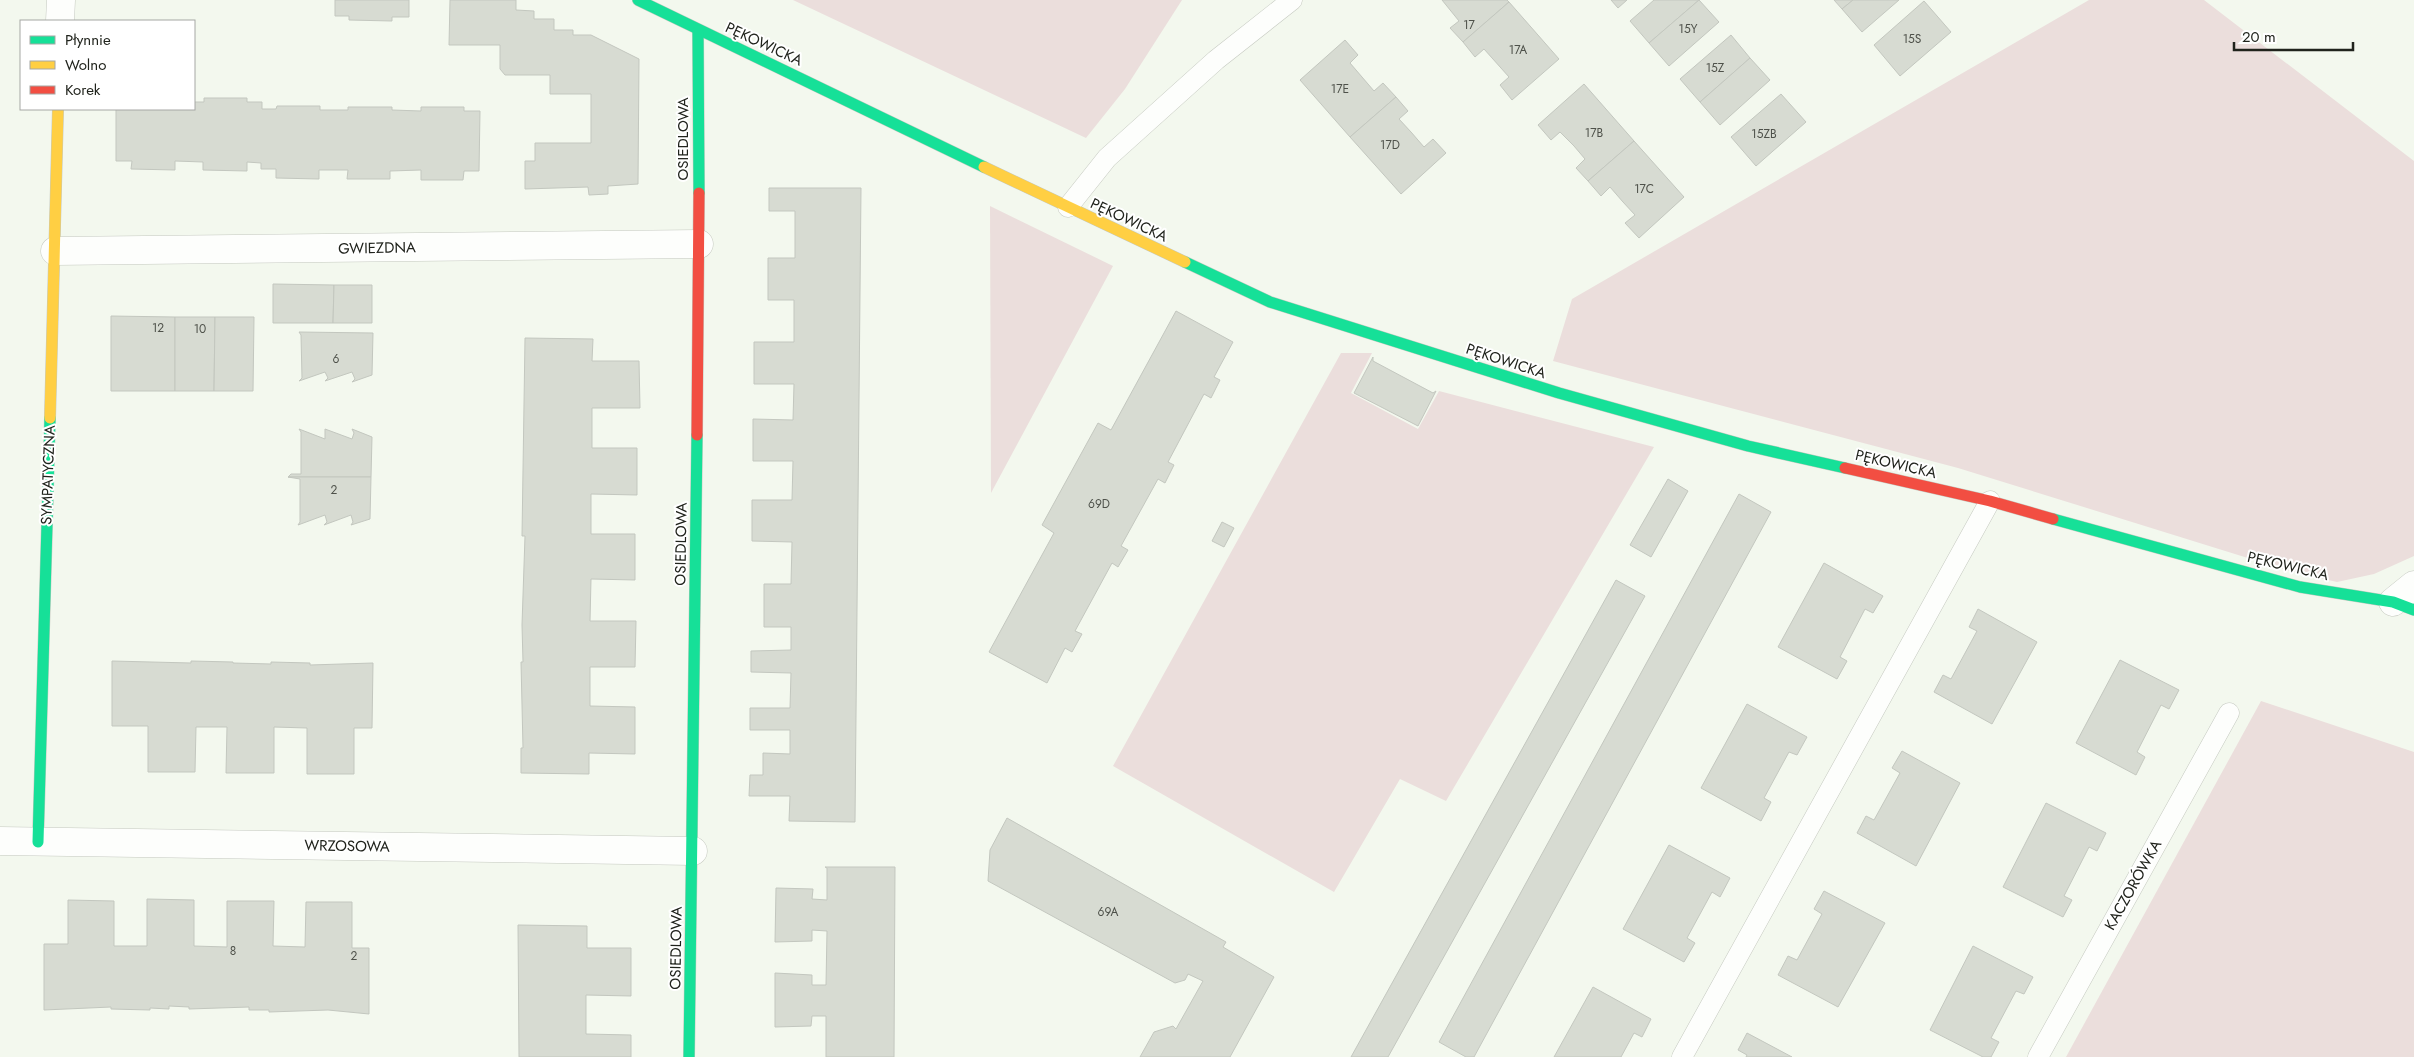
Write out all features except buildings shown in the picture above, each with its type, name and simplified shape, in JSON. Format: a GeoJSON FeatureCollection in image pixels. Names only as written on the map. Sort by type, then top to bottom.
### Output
{"type":"FeatureCollection","features":[{"type":"Feature","properties":{"kind":"street"},"geometry":{"type":"LineString","coordinates":[[60,20],[61,0]]}},
{"type":"Feature","properties":{"kind":"street","name":"PĘKOWICKA"},"geometry":{"type":"LineString","coordinates":[[638,0],[1270,302],[1559,394],[1748,446],[1990,501],[2300,587],[2404,606]]}},
{"type":"Feature","properties":{"kind":"street","name":"OSIEDLOWA"},"geometry":{"type":"LineString","coordinates":[[689,1057],[693,850],[698,30]]}},
{"type":"Feature","properties":{"kind":"street","name":"SYMPATYCZNA"},"geometry":{"type":"LineString","coordinates":[[38,842],[58,110]]}},
{"type":"Feature","properties":{"kind":"street","name":"GWIEZDNA"},"geometry":{"type":"LineString","coordinates":[[55,251],[698,244]]}},
{"type":"Feature","properties":{"kind":"street"},"geometry":{"type":"LineString","coordinates":[[2404,606],[2414,585]]}},
{"type":"Feature","properties":{"kind":"street","name":"WRZOSOWA"},"geometry":{"type":"LineString","coordinates":[[0,841],[693,850]]}},
{"type":"Feature","properties":{"kind":"lane"},"geometry":{"type":"LineString","coordinates":[[1068,207],[1107,158],[1216,60],[1292,0]]}},
{"type":"Feature","properties":{"kind":"lane"},"geometry":{"type":"LineString","coordinates":[[1682,1057],[1990,501]]}},
{"type":"Feature","properties":{"kind":"lane","name":"KACZORÓWKA"},"geometry":{"type":"LineString","coordinates":[[2038,1057],[2229,713]]}},
{"type":"Feature","properties":{"kind":"shaded area"},"geometry":{"type":"Polygon","coordinates":[[[793,0],[1182,0],[1125,89],[1086,138],[793,0]]]}},
{"type":"Feature","properties":{"kind":"shaded area"},"geometry":{"type":"Polygon","coordinates":[[[2089,0],[2204,0],[2414,161],[2414,556],[2374,574],[2337,582],[2290,571],[1958,468],[1553,361],[1572,299],[2089,0]]]}},
{"type":"Feature","properties":{"kind":"shaded area"},"geometry":{"type":"Polygon","coordinates":[[[990,206],[1113,266],[991,493],[990,206]]]}},
{"type":"Feature","properties":{"kind":"shaded area"},"geometry":{"type":"Polygon","coordinates":[[[1341,353],[1372,353],[1351,393],[1418,429],[1439,391],[1654,447],[1446,801],[1400,779],[1334,892],[1113,766],[1341,353]]]}},
{"type":"Feature","properties":{"kind":"shaded area"},"geometry":{"type":"Polygon","coordinates":[[[2261,701],[2414,752],[2414,1057],[2066,1057],[2261,701]]]}},
{"type":"Feature","properties":{"kind":"traffic: fast"},"geometry":{"type":"LineString","coordinates":[[638,0],[984,167]]}},
{"type":"Feature","properties":{"kind":"traffic: fast"},"geometry":{"type":"LineString","coordinates":[[698,31],[699,193]]}},
{"type":"Feature","properties":{"kind":"traffic: fast"},"geometry":{"type":"LineString","coordinates":[[1185,262],[1270,302],[1559,393],[1748,446],[1845,468]]}},
{"type":"Feature","properties":{"kind":"traffic: fast"},"geometry":{"type":"LineString","coordinates":[[38,842],[50,418]]}},
{"type":"Feature","properties":{"kind":"traffic: fast"},"geometry":{"type":"LineString","coordinates":[[689,1057],[697,435]]}},
{"type":"Feature","properties":{"kind":"traffic: fast"},"geometry":{"type":"LineString","coordinates":[[2053,519],[2300,587],[2393,602],[2414,610]]}},
{"type":"Feature","properties":{"kind":"traffic: slow"},"geometry":{"type":"LineString","coordinates":[[50,418],[58,110]]}},
{"type":"Feature","properties":{"kind":"traffic: slow"},"geometry":{"type":"LineString","coordinates":[[984,167],[1185,262]]}},
{"type":"Feature","properties":{"kind":"traffic: jam"},"geometry":{"type":"LineString","coordinates":[[697,435],[699,193]]}},
{"type":"Feature","properties":{"kind":"traffic: jam"},"geometry":{"type":"LineString","coordinates":[[1845,468],[1990,501],[2053,519]]}}]}
